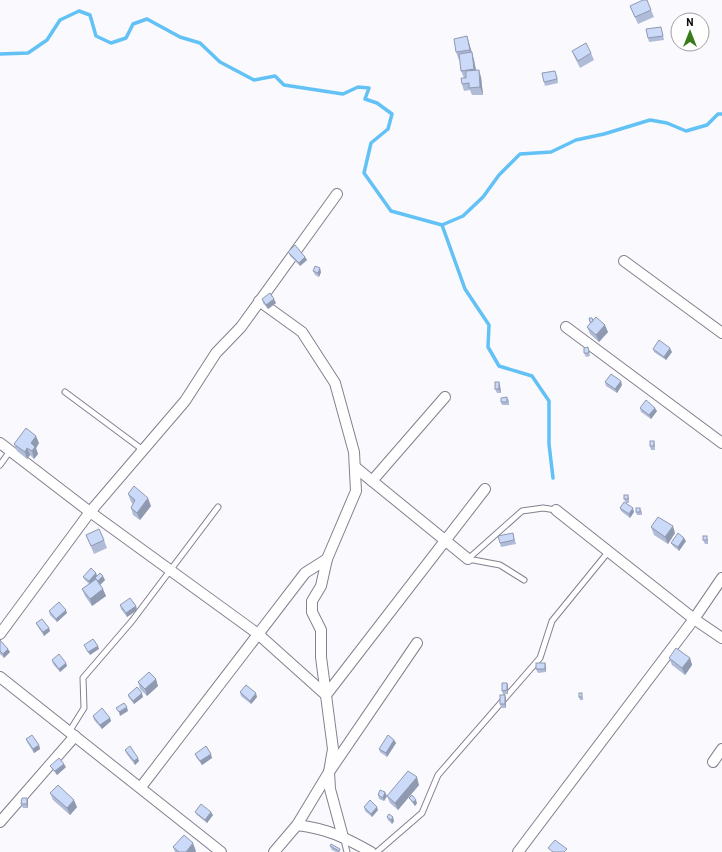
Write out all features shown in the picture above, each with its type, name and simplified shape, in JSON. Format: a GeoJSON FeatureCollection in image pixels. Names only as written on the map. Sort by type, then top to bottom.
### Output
{"type":"FeatureCollection","features":[{"type":"Feature","properties":{"kind":"street"},"geometry":{"type":"LineString","coordinates":[[0,634],[90,512],[185,401],[216,353],[241,327],[337,194]]}},
{"type":"Feature","properties":{"kind":"street"},"geometry":{"type":"LineString","coordinates":[[624,261],[722,334]]}},
{"type":"Feature","properties":{"kind":"street"},"geometry":{"type":"LineString","coordinates":[[259,301],[302,332],[335,383],[354,452],[356,491],[327,559],[321,586],[312,601],[312,612],[321,630],[321,657],[333,749],[329,772],[330,789],[343,837]]}},
{"type":"Feature","properties":{"kind":"street"},"geometry":{"type":"LineString","coordinates":[[566,327],[722,443]]}},
{"type":"Feature","properties":{"kind":"street"},"geometry":{"type":"LineString","coordinates":[[372,481],[445,397]]}},
{"type":"Feature","properties":{"kind":"street"},"geometry":{"type":"LineString","coordinates":[[0,443],[90,512],[258,634],[326,695]]}},
{"type":"Feature","properties":{"kind":"street"},"geometry":{"type":"LineString","coordinates":[[355,467],[468,559]]}},
{"type":"Feature","properties":{"kind":"street"},"geometry":{"type":"LineString","coordinates":[[326,695],[485,489]]}},
{"type":"Feature","properties":{"kind":"street"},"geometry":{"type":"LineString","coordinates":[[556,510],[610,551],[694,619],[722,638]]}},
{"type":"Feature","properties":{"kind":"street"},"geometry":{"type":"LineString","coordinates":[[141,787],[305,573],[327,559]]}},
{"type":"Feature","properties":{"kind":"street"},"geometry":{"type":"LineString","coordinates":[[518,852],[694,619],[722,578]]}},
{"type":"Feature","properties":{"kind":"street"},"geometry":{"type":"LineString","coordinates":[[274,852],[297,825],[329,772],[417,643]]}},
{"type":"Feature","properties":{"kind":"street"},"geometry":{"type":"LineString","coordinates":[[0,677],[141,787],[221,852]]}},
{"type":"Feature","properties":{"kind":"street"},"geometry":{"type":"LineString","coordinates":[[0,822],[72,734]]}},
{"type":"Feature","properties":{"kind":"street"},"geometry":{"type":"LineString","coordinates":[[713,762],[722,748]]}},
{"type":"Feature","properties":{"kind":"street"},"geometry":{"type":"LineString","coordinates":[[297,825],[320,828],[343,837],[371,852]]}},
{"type":"Feature","properties":{"kind":"lane"},"geometry":{"type":"LineString","coordinates":[[65,392],[143,450]]}},
{"type":"Feature","properties":{"kind":"lane"},"geometry":{"type":"LineString","coordinates":[[0,465],[10,451]]}},
{"type":"Feature","properties":{"kind":"lane"},"geometry":{"type":"LineString","coordinates":[[72,734],[84,708],[83,678],[132,621],[218,507]]}},
{"type":"Feature","properties":{"kind":"lane"},"geometry":{"type":"LineString","coordinates":[[468,559],[522,511],[543,508],[556,510]]}},
{"type":"Feature","properties":{"kind":"lane"},"geometry":{"type":"LineString","coordinates":[[377,852],[422,812],[438,775],[540,658],[552,622],[610,551]]}},
{"type":"Feature","properties":{"kind":"lane"},"geometry":{"type":"LineString","coordinates":[[468,559],[500,565],[524,580]]}},
{"type":"Feature","properties":{"kind":"lane"},"geometry":{"type":"LineString","coordinates":[[343,837],[347,852]]}},
{"type":"Feature","properties":{"kind":"building"},"geometry":{"type":"Polygon","coordinates":[[[643,0],[647,0],[651,10],[635,17],[630,6],[643,0]]]}},
{"type":"Feature","properties":{"kind":"building"},"geometry":{"type":"Polygon","coordinates":[[[661,27],[663,36],[648,38],[646,29],[661,27]]]}},
{"type":"Feature","properties":{"kind":"building"},"geometry":{"type":"Polygon","coordinates":[[[467,36],[470,50],[456,52],[454,39],[467,36]]]}},
{"type":"Feature","properties":{"kind":"building"},"geometry":{"type":"Polygon","coordinates":[[[586,43],[591,53],[578,61],[572,51],[586,43]]]}},
{"type":"Feature","properties":{"kind":"building"},"geometry":{"type":"Polygon","coordinates":[[[472,52],[474,69],[461,71],[459,54],[472,52]]]}},
{"type":"Feature","properties":{"kind":"building"},"geometry":{"type":"Polygon","coordinates":[[[479,70],[480,87],[469,88],[469,83],[462,84],[461,78],[466,78],[466,71],[479,70]]]}},
{"type":"Feature","properties":{"kind":"building"},"geometry":{"type":"Polygon","coordinates":[[[555,71],[557,79],[544,82],[542,73],[555,71]]]}},
{"type":"Feature","properties":{"kind":"building"},"geometry":{"type":"Polygon","coordinates":[[[295,245],[305,257],[299,263],[288,252],[295,245]]]}},
{"type":"Feature","properties":{"kind":"building"},"geometry":{"type":"Polygon","coordinates":[[[315,266],[320,268],[318,273],[313,271],[315,266]]]}},
{"type":"Feature","properties":{"kind":"building"},"geometry":{"type":"Polygon","coordinates":[[[270,293],[274,299],[266,305],[262,299],[270,293]]]}},
{"type":"Feature","properties":{"kind":"building"},"geometry":{"type":"Polygon","coordinates":[[[596,317],[605,325],[596,335],[587,327],[596,317]]]}},
{"type":"Feature","properties":{"kind":"building"},"geometry":{"type":"Polygon","coordinates":[[[589,318],[592,318],[592,322],[590,322],[589,318]]]}},
{"type":"Feature","properties":{"kind":"building"},"geometry":{"type":"Polygon","coordinates":[[[659,340],[670,348],[664,357],[653,349],[659,340]]]}},
{"type":"Feature","properties":{"kind":"building"},"geometry":{"type":"Polygon","coordinates":[[[588,347],[589,353],[584,353],[584,348],[588,347]]]}},
{"type":"Feature","properties":{"kind":"building"},"geometry":{"type":"Polygon","coordinates":[[[611,374],[621,381],[615,389],[605,382],[611,374]]]}},
{"type":"Feature","properties":{"kind":"building"},"geometry":{"type":"Polygon","coordinates":[[[495,382],[499,382],[499,389],[495,389],[495,382]]]}},
{"type":"Feature","properties":{"kind":"building"},"geometry":{"type":"Polygon","coordinates":[[[507,397],[507,402],[501,402],[501,398],[507,397]]]}},
{"type":"Feature","properties":{"kind":"building"},"geometry":{"type":"Polygon","coordinates":[[[646,400],[655,408],[649,415],[640,408],[646,400]]]}},
{"type":"Feature","properties":{"kind":"building"},"geometry":{"type":"Polygon","coordinates":[[[26,428],[36,436],[31,443],[35,447],[32,451],[27,448],[25,452],[14,444],[26,428]]]}},
{"type":"Feature","properties":{"kind":"building"},"geometry":{"type":"Polygon","coordinates":[[[650,441],[654,441],[654,446],[650,446],[650,441]]]}},
{"type":"Feature","properties":{"kind":"building"},"geometry":{"type":"Polygon","coordinates":[[[134,486],[148,498],[137,513],[131,508],[135,500],[128,494],[134,486]]]}},
{"type":"Feature","properties":{"kind":"building"},"geometry":{"type":"Polygon","coordinates":[[[624,495],[628,495],[628,499],[624,499],[624,495]]]}},
{"type":"Feature","properties":{"kind":"building"},"geometry":{"type":"Polygon","coordinates":[[[624,502],[633,508],[629,514],[620,508],[624,502]]]}},
{"type":"Feature","properties":{"kind":"building"},"geometry":{"type":"Polygon","coordinates":[[[636,508],[640,508],[640,512],[636,512],[636,508]]]}},
{"type":"Feature","properties":{"kind":"building"},"geometry":{"type":"Polygon","coordinates":[[[658,517],[673,526],[665,537],[651,527],[658,517]]]}},
{"type":"Feature","properties":{"kind":"building"},"geometry":{"type":"Polygon","coordinates":[[[99,529],[104,540],[91,546],[86,535],[99,529]]]}},
{"type":"Feature","properties":{"kind":"building"},"geometry":{"type":"Polygon","coordinates":[[[513,533],[514,540],[500,543],[498,536],[513,533]]]}},
{"type":"Feature","properties":{"kind":"building"},"geometry":{"type":"Polygon","coordinates":[[[678,533],[684,538],[678,547],[671,543],[678,533]]]}},
{"type":"Feature","properties":{"kind":"building"},"geometry":{"type":"Polygon","coordinates":[[[703,536],[707,536],[707,540],[703,540],[703,536]]]}},
{"type":"Feature","properties":{"kind":"building"},"geometry":{"type":"Polygon","coordinates":[[[91,568],[96,573],[89,581],[83,577],[91,568]]]}},
{"type":"Feature","properties":{"kind":"building"},"geometry":{"type":"Polygon","coordinates":[[[100,573],[103,576],[98,581],[95,578],[100,573]]]}},
{"type":"Feature","properties":{"kind":"building"},"geometry":{"type":"Polygon","coordinates":[[[96,579],[103,589],[90,599],[82,589],[96,579]]]}},
{"type":"Feature","properties":{"kind":"building"},"geometry":{"type":"Polygon","coordinates":[[[130,598],[136,606],[126,613],[120,605],[130,598]]]}},
{"type":"Feature","properties":{"kind":"building"},"geometry":{"type":"Polygon","coordinates":[[[59,602],[66,610],[56,619],[49,611],[59,602]]]}},
{"type":"Feature","properties":{"kind":"building"},"geometry":{"type":"Polygon","coordinates":[[[42,619],[49,628],[43,632],[36,623],[42,619]]]}},
{"type":"Feature","properties":{"kind":"building"},"geometry":{"type":"Polygon","coordinates":[[[93,639],[98,646],[88,652],[84,645],[93,639]]]}},
{"type":"Feature","properties":{"kind":"building"},"geometry":{"type":"Polygon","coordinates":[[[0,640],[8,649],[3,654],[0,651],[0,640]]]}},
{"type":"Feature","properties":{"kind":"building"},"geometry":{"type":"Polygon","coordinates":[[[676,648],[690,658],[682,668],[669,658],[676,648]]]}},
{"type":"Feature","properties":{"kind":"building"},"geometry":{"type":"Polygon","coordinates":[[[59,654],[66,663],[59,669],[52,660],[59,654]]]}},
{"type":"Feature","properties":{"kind":"building"},"geometry":{"type":"Polygon","coordinates":[[[536,663],[545,663],[545,669],[536,669],[536,663]]]}},
{"type":"Feature","properties":{"kind":"building"},"geometry":{"type":"Polygon","coordinates":[[[149,672],[156,679],[145,689],[138,682],[149,672]]]}},
{"type":"Feature","properties":{"kind":"building"},"geometry":{"type":"Polygon","coordinates":[[[502,683],[507,683],[507,690],[502,691],[502,683]]]}},
{"type":"Feature","properties":{"kind":"building"},"geometry":{"type":"Polygon","coordinates":[[[246,685],[256,693],[250,701],[240,692],[246,685]]]}},
{"type":"Feature","properties":{"kind":"building"},"geometry":{"type":"Polygon","coordinates":[[[137,687],[142,693],[133,701],[128,695],[137,687]]]}},
{"type":"Feature","properties":{"kind":"building"},"geometry":{"type":"Polygon","coordinates":[[[579,693],[582,693],[582,697],[579,697],[579,693]]]}},
{"type":"Feature","properties":{"kind":"building"},"geometry":{"type":"Polygon","coordinates":[[[500,695],[505,695],[505,704],[500,704],[500,695]]]}},
{"type":"Feature","properties":{"kind":"building"},"geometry":{"type":"Polygon","coordinates":[[[124,703],[127,707],[119,712],[116,708],[124,703]]]}},
{"type":"Feature","properties":{"kind":"building"},"geometry":{"type":"Polygon","coordinates":[[[102,708],[110,718],[100,725],[93,716],[102,708]]]}},
{"type":"Feature","properties":{"kind":"building"},"geometry":{"type":"Polygon","coordinates":[[[32,735],[39,745],[33,749],[26,739],[32,735]]]}},
{"type":"Feature","properties":{"kind":"building"},"geometry":{"type":"Polygon","coordinates":[[[388,735],[394,740],[386,753],[379,749],[388,735]]]}},
{"type":"Feature","properties":{"kind":"building"},"geometry":{"type":"Polygon","coordinates":[[[130,746],[138,758],[134,761],[125,750],[130,746]]]}},
{"type":"Feature","properties":{"kind":"building"},"geometry":{"type":"Polygon","coordinates":[[[206,746],[211,754],[200,761],[195,754],[206,746]]]}},
{"type":"Feature","properties":{"kind":"building"},"geometry":{"type":"Polygon","coordinates":[[[59,758],[64,764],[55,771],[50,766],[59,758]]]}},
{"type":"Feature","properties":{"kind":"building"},"geometry":{"type":"Polygon","coordinates":[[[408,771],[417,777],[395,803],[387,796],[408,771]]]}},
{"type":"Feature","properties":{"kind":"building"},"geometry":{"type":"Polygon","coordinates":[[[58,785],[74,800],[67,808],[50,793],[58,785]]]}},
{"type":"Feature","properties":{"kind":"building"},"geometry":{"type":"Polygon","coordinates":[[[380,790],[385,792],[383,798],[378,795],[380,790]]]}},
{"type":"Feature","properties":{"kind":"building"},"geometry":{"type":"Polygon","coordinates":[[[412,795],[416,800],[413,802],[409,798],[412,795]]]}},
{"type":"Feature","properties":{"kind":"building"},"geometry":{"type":"Polygon","coordinates":[[[22,798],[27,798],[27,804],[21,804],[22,798]]]}},
{"type":"Feature","properties":{"kind":"building"},"geometry":{"type":"Polygon","coordinates":[[[370,800],[377,807],[371,814],[364,807],[370,800]]]}},
{"type":"Feature","properties":{"kind":"building"},"geometry":{"type":"Polygon","coordinates":[[[201,804],[211,812],[205,820],[195,812],[201,804]]]}},
{"type":"Feature","properties":{"kind":"building"},"geometry":{"type":"Polygon","coordinates":[[[389,814],[393,817],[391,820],[387,817],[389,814]]]}},
{"type":"Feature","properties":{"kind":"building"},"geometry":{"type":"Polygon","coordinates":[[[184,835],[193,843],[186,852],[179,852],[173,847],[184,835]]]}},
{"type":"Feature","properties":{"kind":"building"},"geometry":{"type":"Polygon","coordinates":[[[555,840],[567,849],[564,852],[553,852],[548,848],[555,840]]]}},
{"type":"Feature","properties":{"kind":"building"},"geometry":{"type":"Polygon","coordinates":[[[331,844],[340,849],[339,851],[330,846],[331,844]]]}},
{"type":"Feature","properties":{"kind":"waterway"},"geometry":{"type":"LineString","coordinates":[[0,54],[28,53],[47,40],[60,20],[79,11],[90,15],[96,36],[111,43],[126,38],[133,24],[147,19],[180,37],[200,43],[220,62],[254,80],[275,76],[284,85],[343,94],[358,87],[369,88],[365,99],[377,103],[392,114],[388,129],[371,143],[364,173],[391,211],[442,225],[463,216],[483,197],[499,175],[520,154],[551,152],[576,140],[604,134],[650,120],[667,123],[686,131],[707,125],[718,114],[722,114]]}},
{"type":"Feature","properties":{"kind":"waterway"},"geometry":{"type":"LineString","coordinates":[[442,225],[465,289],[489,325],[488,347],[499,366],[532,376],[549,401],[549,444],[553,478]]}}]}
